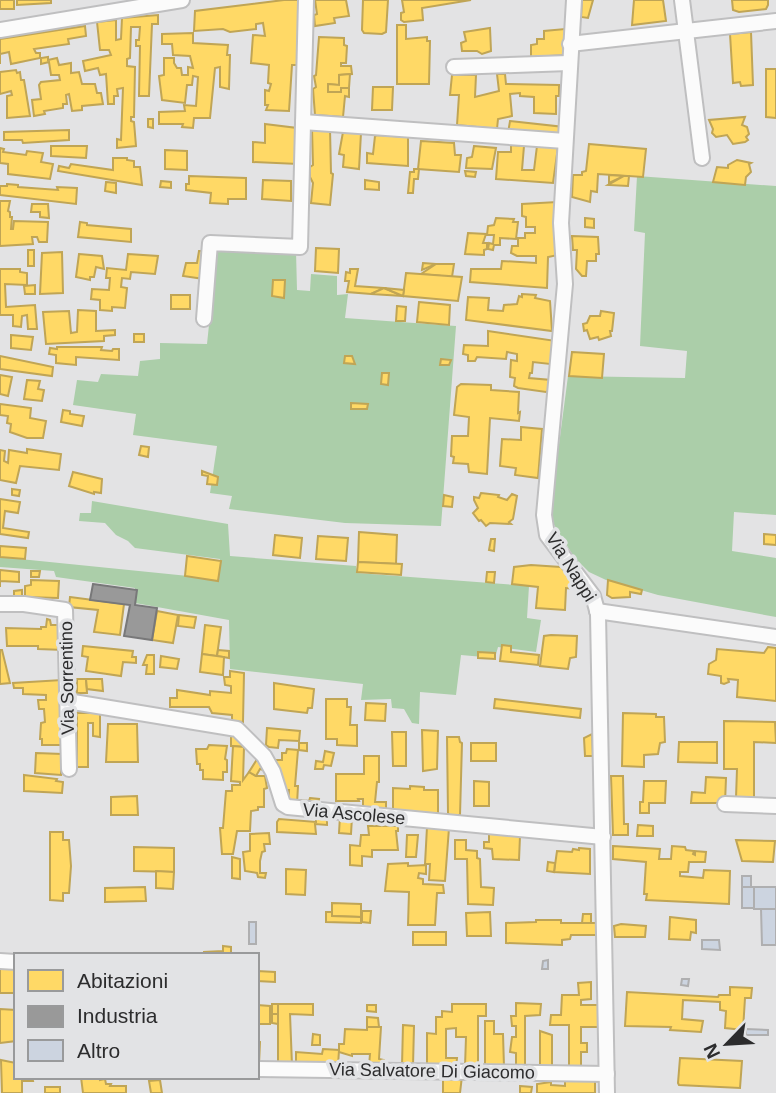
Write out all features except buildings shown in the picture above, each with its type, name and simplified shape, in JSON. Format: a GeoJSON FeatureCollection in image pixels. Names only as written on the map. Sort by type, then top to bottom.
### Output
{"type":"FeatureCollection","features":[{"type":"Feature","properties":{"kind":"street"},"geometry":{"type":"LineString","coordinates":[[0,30],[117,5],[182,0]]}},
{"type":"Feature","properties":{"kind":"street"},"geometry":{"type":"LineString","coordinates":[[204,320],[210,243],[300,247],[306,0]]}},
{"type":"Feature","properties":{"kind":"street","name":"Via Nappi"},"geometry":{"type":"LineString","coordinates":[[574,0],[561,223],[565,284],[544,515],[547,535],[593,596],[597,611],[607,1093]]}},
{"type":"Feature","properties":{"kind":"street"},"geometry":{"type":"LineString","coordinates":[[682,0],[702,158]]}},
{"type":"Feature","properties":{"kind":"street"},"geometry":{"type":"LineString","coordinates":[[570,44],[776,21]]}},
{"type":"Feature","properties":{"kind":"street"},"geometry":{"type":"LineString","coordinates":[[454,67],[569,63]]}},
{"type":"Feature","properties":{"kind":"street"},"geometry":{"type":"LineString","coordinates":[[303,122],[565,141]]}},
{"type":"Feature","properties":{"kind":"street","name":"Via Sorrentino"},"geometry":{"type":"LineString","coordinates":[[0,604],[24,604],[65,610],[69,769]]}},
{"type":"Feature","properties":{"kind":"street"},"geometry":{"type":"LineString","coordinates":[[597,611],[776,636]]}},
{"type":"Feature","properties":{"kind":"street","name":"Via Ascolese"},"geometry":{"type":"LineString","coordinates":[[67,701],[237,729],[264,756],[283,804],[288,807],[603,837]]}},
{"type":"Feature","properties":{"kind":"street"},"geometry":{"type":"LineString","coordinates":[[725,804],[776,806]]}},
{"type":"Feature","properties":{"kind":"street","name":"Via Salvatore Di Giacomo"},"geometry":{"type":"LineString","coordinates":[[259,1069],[607,1074]]}},
{"type":"Feature","properties":{"kind":"green space"},"geometry":{"type":"Polygon","coordinates":[[[637,176],[776,186],[776,515],[734,512],[732,551],[776,558],[776,617],[658,595],[606,580],[589,572],[574,557],[553,523],[552,498],[568,376],[685,378],[687,351],[640,346],[645,233],[634,231],[637,176]]]}},
{"type":"Feature","properties":{"kind":"green space"},"geometry":{"type":"Polygon","coordinates":[[[217,248],[296,251],[297,290],[310,291],[311,274],[337,276],[337,295],[348,294],[345,318],[456,326],[441,526],[345,523],[229,509],[232,496],[210,493],[217,446],[133,435],[136,414],[73,405],[77,380],[98,382],[101,374],[138,376],[140,361],[160,359],[160,343],[207,344],[217,248]]]}},
{"type":"Feature","properties":{"kind":"green space"},"geometry":{"type":"Polygon","coordinates":[[[92,501],[228,524],[230,556],[356,566],[357,573],[529,586],[527,618],[541,620],[536,652],[498,647],[495,658],[461,655],[456,695],[420,692],[419,724],[412,723],[404,709],[392,708],[391,699],[361,700],[363,684],[230,669],[229,620],[135,603],[135,588],[56,577],[54,571],[0,567],[0,557],[218,579],[220,559],[135,548],[116,535],[105,523],[79,521],[80,513],[91,513],[92,501]]]}}]}
